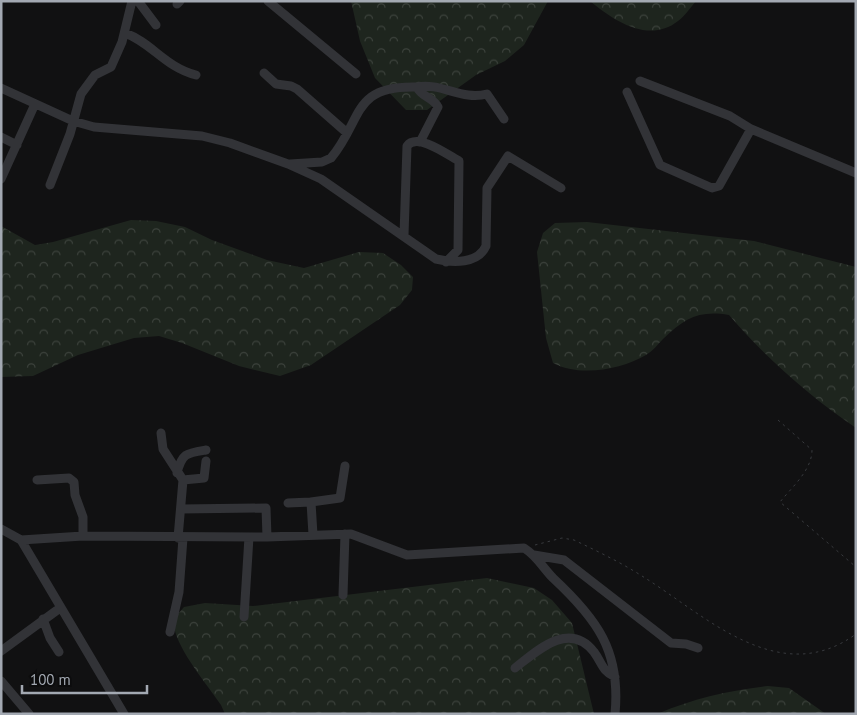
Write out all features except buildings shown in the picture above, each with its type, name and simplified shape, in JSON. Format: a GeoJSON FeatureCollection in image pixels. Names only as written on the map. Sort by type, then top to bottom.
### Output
{"type":"FeatureCollection","features":[{"type":"Feature","properties":{"kind":"street"},"geometry":{"type":"LineString","coordinates":[[50,185],[70,134],[81,94],[95,75],[111,67],[125,33],[132,1]]}},
{"type":"Feature","properties":{"kind":"street"},"geometry":{"type":"LineString","coordinates":[[138,1],[156,25]]}},
{"type":"Feature","properties":{"kind":"street"},"geometry":{"type":"LineString","coordinates":[[268,1],[356,74]]}},
{"type":"Feature","properties":{"kind":"street"},"geometry":{"type":"LineString","coordinates":[[125,33],[133,36],[176,69],[196,75]]}},
{"type":"Feature","properties":{"kind":"street"},"geometry":{"type":"LineString","coordinates":[[264,74],[276,84],[291,86],[297,89],[346,132]]}},
{"type":"Feature","properties":{"kind":"street"},"geometry":{"type":"LineString","coordinates":[[640,81],[730,116],[751,129],[856,173]]}},
{"type":"Feature","properties":{"kind":"street"},"geometry":{"type":"LineString","coordinates":[[288,164],[322,162],[330,158],[358,109],[369,99],[389,87],[417,87],[425,85],[468,96],[486,94],[504,119]]}},
{"type":"Feature","properties":{"kind":"street"},"geometry":{"type":"LineString","coordinates":[[417,87],[420,92],[435,102],[438,107],[420,142]]}},
{"type":"Feature","properties":{"kind":"street"},"geometry":{"type":"LineString","coordinates":[[1,88],[73,121],[94,127],[202,136],[230,143],[288,164],[321,179],[436,259],[447,262],[464,261],[477,257],[483,252],[486,246],[487,188],[508,156],[561,188]]}},
{"type":"Feature","properties":{"kind":"street"},"geometry":{"type":"LineString","coordinates":[[627,92],[660,165],[712,188],[719,186],[751,129]]}},
{"type":"Feature","properties":{"kind":"street"},"geometry":{"type":"LineString","coordinates":[[1,179],[35,104]]}},
{"type":"Feature","properties":{"kind":"street"},"geometry":{"type":"LineString","coordinates":[[1,137],[17,145]]}},
{"type":"Feature","properties":{"kind":"street"},"geometry":{"type":"LineString","coordinates":[[404,235],[407,146],[408,143],[424,142],[459,161],[458,250],[447,262]]}},
{"type":"Feature","properties":{"kind":"street"},"geometry":{"type":"LineString","coordinates":[[161,433],[163,449],[180,477]]}},
{"type":"Feature","properties":{"kind":"street"},"geometry":{"type":"LineString","coordinates":[[170,632],[179,592],[181,538],[180,461],[185,456],[206,450]]}},
{"type":"Feature","properties":{"kind":"street"},"geometry":{"type":"LineString","coordinates":[[180,477],[204,478],[206,461]]}},
{"type":"Feature","properties":{"kind":"street"},"geometry":{"type":"LineString","coordinates":[[288,503],[340,498],[345,466]]}},
{"type":"Feature","properties":{"kind":"street"},"geometry":{"type":"LineString","coordinates":[[37,480],[69,478],[74,482],[75,495],[83,517],[83,536]]}},
{"type":"Feature","properties":{"kind":"street"},"geometry":{"type":"LineString","coordinates":[[311,502],[313,535]]}},
{"type":"Feature","properties":{"kind":"street"},"geometry":{"type":"LineString","coordinates":[[181,509],[266,508],[267,537]]}},
{"type":"Feature","properties":{"kind":"street"},"geometry":{"type":"LineString","coordinates":[[1,529],[21,540],[124,714]]}},
{"type":"Feature","properties":{"kind":"street"},"geometry":{"type":"LineString","coordinates":[[21,540],[83,536],[181,538],[345,534],[366,539],[407,555],[524,548],[534,555],[552,576],[572,594],[598,627],[615,677],[617,688],[615,714]]}},
{"type":"Feature","properties":{"kind":"street"},"geometry":{"type":"LineString","coordinates":[[343,595],[345,534]]}},
{"type":"Feature","properties":{"kind":"street"},"geometry":{"type":"LineString","coordinates":[[244,617],[248,537]]}},
{"type":"Feature","properties":{"kind":"street"},"geometry":{"type":"LineString","coordinates":[[534,555],[564,560],[671,643],[686,644],[698,648]]}},
{"type":"Feature","properties":{"kind":"street"},"geometry":{"type":"LineString","coordinates":[[1,651],[60,608]]}},
{"type":"Feature","properties":{"kind":"street"},"geometry":{"type":"LineString","coordinates":[[43,619],[50,638],[59,652]]}},
{"type":"Feature","properties":{"kind":"street"},"geometry":{"type":"LineString","coordinates":[[514,668],[550,643],[560,638],[571,638],[587,643],[606,673],[615,677]]}},
{"type":"Feature","properties":{"kind":"street"},"geometry":{"type":"LineString","coordinates":[[1,681],[29,714]]}},
{"type":"Feature","properties":{"kind":"path"},"geometry":{"type":"LineString","coordinates":[[778,420],[812,450],[812,458],[806,470],[780,502],[856,567]]}},
{"type":"Feature","properties":{"kind":"path"},"geometry":{"type":"LineString","coordinates":[[524,548],[562,538],[574,540],[641,575],[716,626],[771,653],[796,654],[824,651],[842,644],[856,634]]}},
{"type":"Feature","properties":{"kind":"green space"},"geometry":{"type":"Polygon","coordinates":[[[351,1],[548,1],[524,45],[505,61],[476,75],[427,110],[406,110],[375,78],[360,41],[351,1]]]}},
{"type":"Feature","properties":{"kind":"green space"},"geometry":{"type":"Polygon","coordinates":[[[590,1],[696,1],[678,21],[667,28],[644,30],[621,22],[590,1]]]}},
{"type":"Feature","properties":{"kind":"green space"},"geometry":{"type":"Polygon","coordinates":[[[131,220],[156,221],[185,227],[212,240],[267,260],[304,268],[359,252],[383,253],[401,265],[413,277],[412,290],[400,305],[311,365],[280,376],[239,366],[182,343],[159,336],[134,338],[78,355],[33,376],[1,377],[1,226],[35,245],[53,242],[131,220]]]}},
{"type":"Feature","properties":{"kind":"green space"},"geometry":{"type":"Polygon","coordinates":[[[587,222],[754,241],[856,267],[856,428],[821,403],[789,376],[758,347],[729,315],[709,314],[693,317],[678,326],[649,353],[625,365],[587,371],[575,370],[553,363],[546,338],[537,252],[543,233],[555,223],[587,222]]]}},
{"type":"Feature","properties":{"kind":"green space"},"geometry":{"type":"Polygon","coordinates":[[[487,578],[534,588],[552,600],[572,623],[594,714],[225,714],[221,705],[181,647],[174,627],[175,619],[184,607],[205,603],[253,606],[487,578]]]}},
{"type":"Feature","properties":{"kind":"green space"},"geometry":{"type":"Polygon","coordinates":[[[768,686],[789,688],[826,714],[657,714],[711,696],[768,686]]]}}]}
